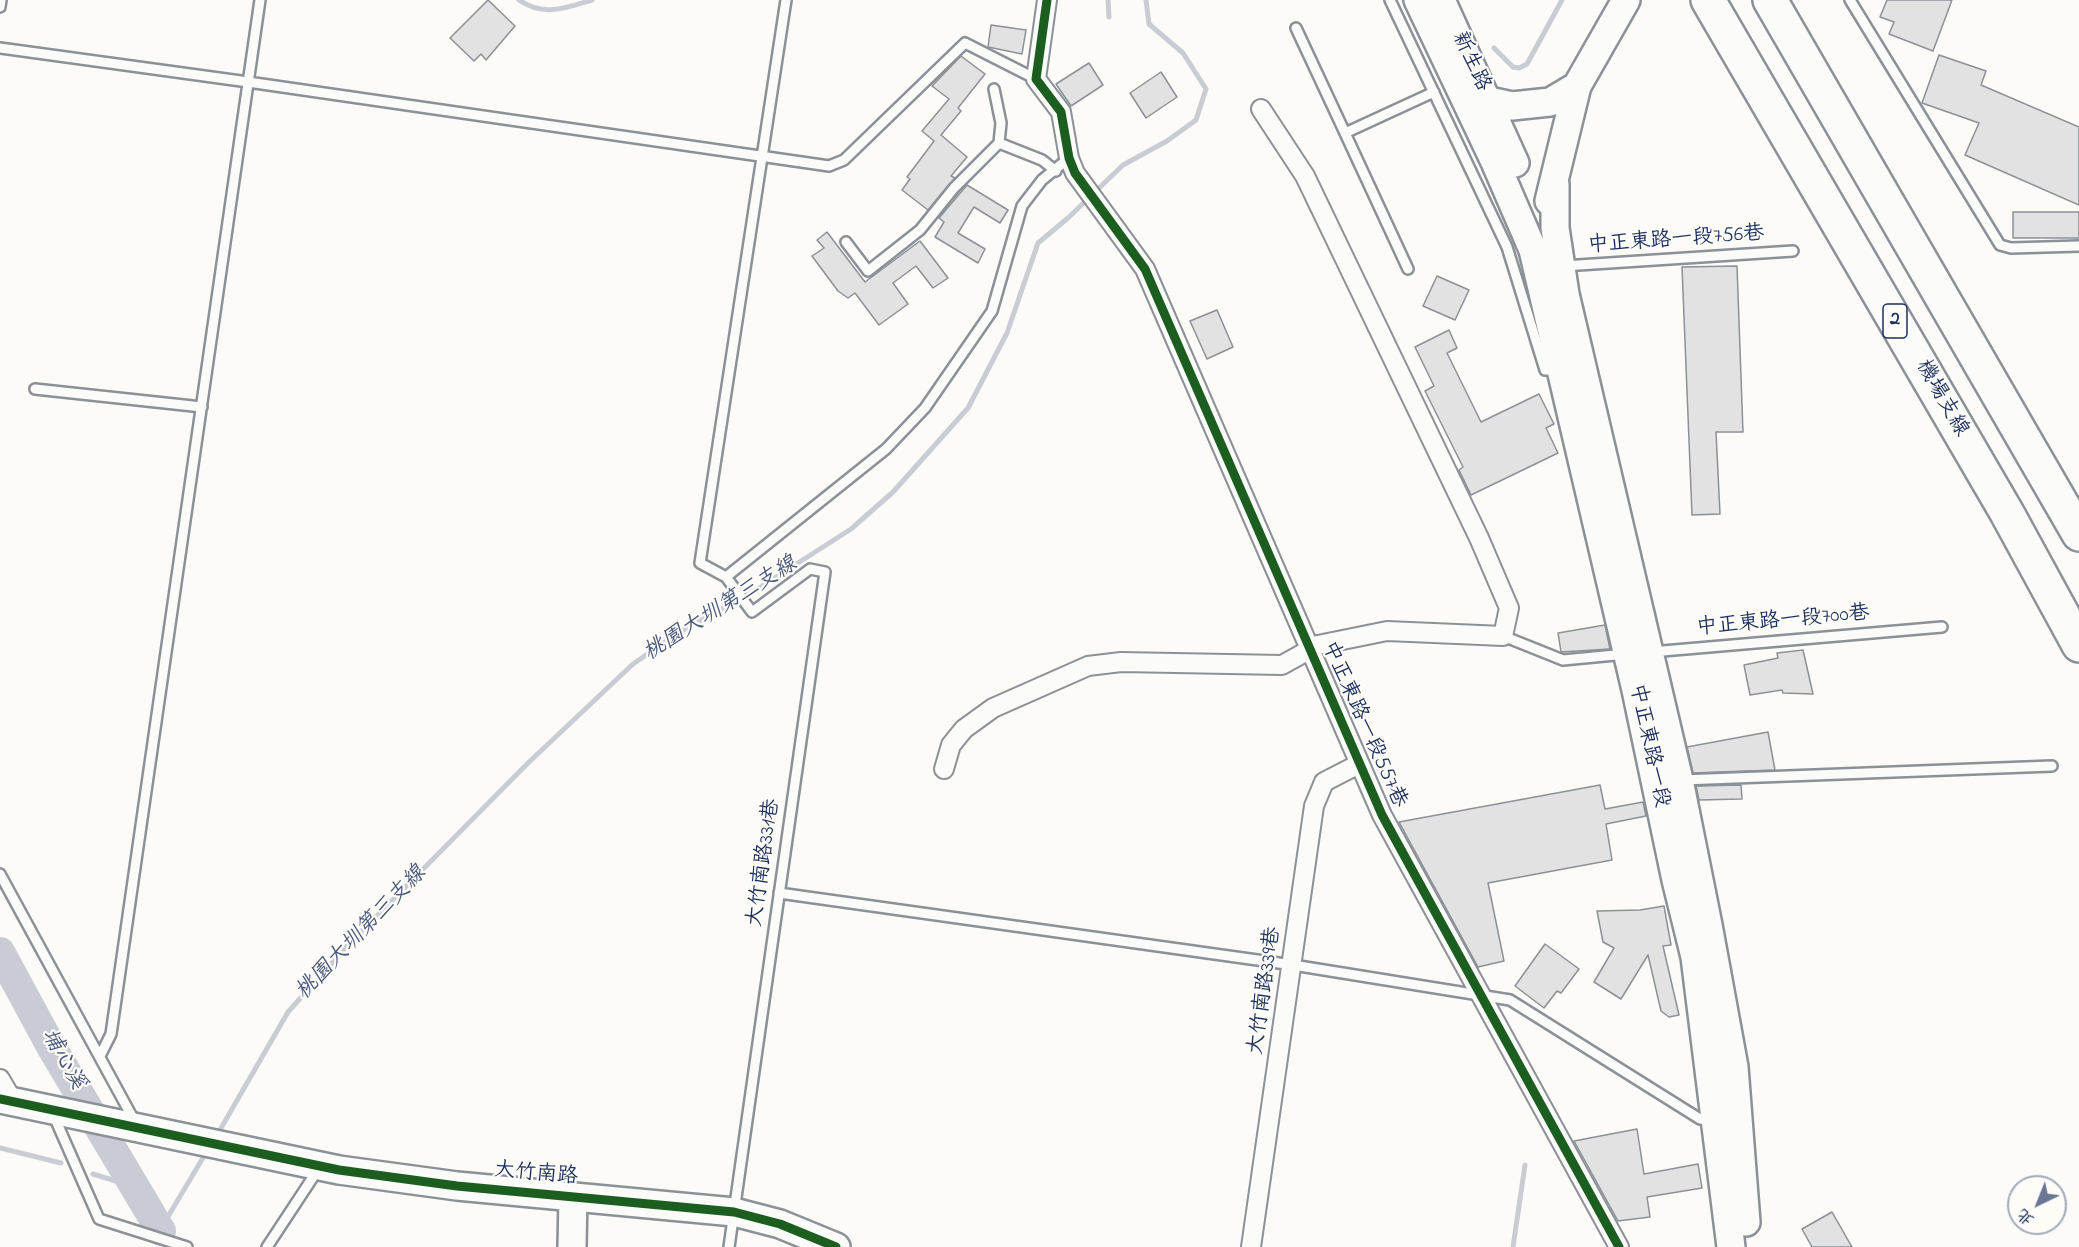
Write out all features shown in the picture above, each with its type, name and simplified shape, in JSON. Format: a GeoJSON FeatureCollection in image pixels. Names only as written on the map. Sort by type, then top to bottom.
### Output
{"type":"FeatureCollection","features":[{"type":"Feature","properties":{"kind":"highway","name":"機場支線"},"geometry":{"type":"LineString","coordinates":[[1708,0],[2007,513],[2079,645]]}},
{"type":"Feature","properties":{"kind":"highway"},"geometry":{"type":"LineString","coordinates":[[1770,0],[2079,534]]}},
{"type":"Feature","properties":{"kind":"main road","name":"新生路"},"geometry":{"type":"LineString","coordinates":[[1418,0],[1463,94],[1489,102]]}},
{"type":"Feature","properties":{"kind":"main road","name":"新生路"},"geometry":{"type":"LineString","coordinates":[[1441,0],[1489,102]]}},
{"type":"Feature","properties":{"kind":"main road"},"geometry":{"type":"LineString","coordinates":[[1489,102],[1512,106],[1550,102],[1576,86],[1626,0]]}},
{"type":"Feature","properties":{"kind":"main road","name":"中正東路一段"},"geometry":{"type":"LineString","coordinates":[[1533,250],[1555,184],[1576,86]]}},
{"type":"Feature","properties":{"kind":"main road","name":"中正東路一段"},"geometry":{"type":"LineString","coordinates":[[1463,94],[1533,250],[1572,369]]}},
{"type":"Feature","properties":{"kind":"main road","name":"中正東路一段"},"geometry":{"type":"LineString","coordinates":[[1489,102],[1541,224],[1553,293],[1638,653],[1695,957],[1718,1123],[1731,1247]]}},
{"type":"Feature","properties":{"kind":"main road","name":"中正東路一段"},"geometry":{"type":"LineString","coordinates":[[1555,184],[1555,228],[1572,369]]}},
{"type":"Feature","properties":{"kind":"main road","name":"中正東路一段"},"geometry":{"type":"LineString","coordinates":[[1638,653],[1679,780],[1734,1067],[1748,1247]]}},
{"type":"Feature","properties":{"kind":"main road"},"geometry":{"type":"LineString","coordinates":[[4,1093],[58,1110],[133,1126]]}},
{"type":"Feature","properties":{"kind":"main road","name":"大竹南路"},"geometry":{"type":"LineString","coordinates":[[133,1126],[320,1166],[457,1186],[734,1212],[780,1224],[836,1247]]}},
{"type":"Feature","properties":{"kind":"main road"},"geometry":{"type":"LineString","coordinates":[[572,1247],[573,1197]]}},
{"type":"Feature","properties":{"kind":"street"},"geometry":{"type":"LineString","coordinates":[[1047,0],[1036,79],[1061,112],[1072,165]]}},
{"type":"Feature","properties":{"kind":"street"},"geometry":{"type":"LineString","coordinates":[[944,769],[951,746],[964,729],[993,708],[1088,666],[1120,662],[1282,665],[1318,645],[1387,631],[1503,636],[1509,608],[1479,538],[1305,176],[1261,109]]}},
{"type":"Feature","properties":{"kind":"street","name":"中正東路一段557巷"},"geometry":{"type":"LineString","coordinates":[[1072,165],[1145,269],[1382,815],[1618,1247]]}},
{"type":"Feature","properties":{"kind":"street","name":"大竹南路339巷"},"geometry":{"type":"LineString","coordinates":[[1251,1247],[1314,806],[1324,782],[1359,764]]}},
{"type":"Feature","properties":{"kind":"lane"},"geometry":{"type":"LineString","coordinates":[[0,7],[1,0]]}},
{"type":"Feature","properties":{"kind":"lane"},"geometry":{"type":"LineString","coordinates":[[100,1056],[111,1034],[260,0]]}},
{"type":"Feature","properties":{"kind":"lane"},"geometry":{"type":"LineString","coordinates":[[786,0],[760,157],[700,563],[726,577],[886,449],[925,408],[992,311],[1022,206],[1042,180],[1072,165]]}},
{"type":"Feature","properties":{"kind":"lane"},"geometry":{"type":"LineString","coordinates":[[1390,0],[1507,247],[1545,370],[1572,369]]}},
{"type":"Feature","properties":{"kind":"lane"},"geometry":{"type":"LineString","coordinates":[[1850,0],[2000,245],[2011,248],[2079,246]]}},
{"type":"Feature","properties":{"kind":"lane"},"geometry":{"type":"LineString","coordinates":[[1296,28],[1408,269]]}},
{"type":"Feature","properties":{"kind":"lane"},"geometry":{"type":"LineString","coordinates":[[0,48],[829,166],[844,160],[965,43],[1036,79]]}},
{"type":"Feature","properties":{"kind":"lane"},"geometry":{"type":"LineString","coordinates":[[846,242],[868,271],[920,230],[954,188],[999,143],[1001,123],[994,89]]}},
{"type":"Feature","properties":{"kind":"lane"},"geometry":{"type":"LineString","coordinates":[[1345,133],[1434,92]]}},
{"type":"Feature","properties":{"kind":"lane"},"geometry":{"type":"LineString","coordinates":[[999,143],[1042,160],[1056,171]]}},
{"type":"Feature","properties":{"kind":"lane","name":"中正東路一段756巷"},"geometry":{"type":"LineString","coordinates":[[1561,266],[1794,251]]}},
{"type":"Feature","properties":{"kind":"lane"},"geometry":{"type":"LineString","coordinates":[[35,388],[202,407]]}},
{"type":"Feature","properties":{"kind":"lane","name":"大竹南路331巷"},"geometry":{"type":"LineString","coordinates":[[726,577],[752,612],[810,569],[825,572],[729,1247]]}},
{"type":"Feature","properties":{"kind":"lane","name":"中正東路一段700巷"},"geometry":{"type":"LineString","coordinates":[[1503,636],[1563,660],[1942,627]]}},
{"type":"Feature","properties":{"kind":"lane"},"geometry":{"type":"LineString","coordinates":[[1679,780],[2052,766]]}},
{"type":"Feature","properties":{"kind":"lane"},"geometry":{"type":"LineString","coordinates":[[0,874],[100,1056],[133,1126]]}},
{"type":"Feature","properties":{"kind":"lane"},"geometry":{"type":"LineString","coordinates":[[779,893],[1293,965],[1478,993],[1510,1000],[1700,1119],[1718,1123]]}},
{"type":"Feature","properties":{"kind":"lane"},"geometry":{"type":"LineString","coordinates":[[58,1110],[99,1219],[187,1247]]}},
{"type":"Feature","properties":{"kind":"lane"},"geometry":{"type":"LineString","coordinates":[[267,1247],[320,1166]]}},
{"type":"Feature","properties":{"kind":"building"},"geometry":{"type":"Polygon","coordinates":[[[488,0],[515,26],[486,60],[481,54],[474,61],[450,38],[488,0]]]}},
{"type":"Feature","properties":{"kind":"building"},"geometry":{"type":"Polygon","coordinates":[[[1887,0],[1952,0],[1933,51],[1889,34],[1894,22],[1880,17],[1887,0]]]}},
{"type":"Feature","properties":{"kind":"building"},"geometry":{"type":"Polygon","coordinates":[[[991,25],[1026,30],[1022,54],[988,47],[991,25]]]}},
{"type":"Feature","properties":{"kind":"building"},"geometry":{"type":"Polygon","coordinates":[[[1939,55],[1986,71],[1981,85],[2079,127],[2079,205],[1965,155],[1979,123],[1922,103],[1939,55]]]}},
{"type":"Feature","properties":{"kind":"building"},"geometry":{"type":"Polygon","coordinates":[[[961,56],[985,74],[958,108],[961,111],[941,135],[967,157],[951,176],[955,178],[928,210],[902,190],[910,179],[907,177],[934,141],[922,131],[949,99],[932,86],[961,56]]]}},
{"type":"Feature","properties":{"kind":"building"},"geometry":{"type":"Polygon","coordinates":[[[1089,63],[1103,85],[1071,106],[1056,84],[1089,63]]]}},
{"type":"Feature","properties":{"kind":"building"},"geometry":{"type":"Polygon","coordinates":[[[1161,72],[1177,97],[1146,118],[1130,93],[1161,72]]]}},
{"type":"Feature","properties":{"kind":"building"},"geometry":{"type":"Polygon","coordinates":[[[967,185],[1008,210],[1000,223],[974,207],[958,233],[985,249],[978,263],[935,237],[944,222],[939,218],[967,185]]]}},
{"type":"Feature","properties":{"kind":"building"},"geometry":{"type":"Polygon","coordinates":[[[2013,212],[2079,212],[2079,238],[2013,238],[2013,212]]]}},
{"type":"Feature","properties":{"kind":"building"},"geometry":{"type":"Polygon","coordinates":[[[827,232],[865,282],[920,241],[948,278],[933,288],[916,266],[893,283],[908,304],[879,325],[855,293],[848,298],[838,291],[812,256],[824,248],[817,240],[827,232]]]}},
{"type":"Feature","properties":{"kind":"building"},"geometry":{"type":"Polygon","coordinates":[[[1737,266],[1743,432],[1716,432],[1720,514],[1692,515],[1682,267],[1737,266]]]}},
{"type":"Feature","properties":{"kind":"building"},"geometry":{"type":"Polygon","coordinates":[[[1437,276],[1469,290],[1455,320],[1423,306],[1437,276]]]}},
{"type":"Feature","properties":{"kind":"building"},"geometry":{"type":"Polygon","coordinates":[[[1217,310],[1233,347],[1207,359],[1190,321],[1217,310]]]}},
{"type":"Feature","properties":{"kind":"building"},"geometry":{"type":"Polygon","coordinates":[[[1449,330],[1457,348],[1447,353],[1481,422],[1539,394],[1554,424],[1546,428],[1558,453],[1471,495],[1459,470],[1463,467],[1425,391],[1434,386],[1415,347],[1449,330]]]}},
{"type":"Feature","properties":{"kind":"building"},"geometry":{"type":"Polygon","coordinates":[[[1605,625],[1610,649],[1561,652],[1558,633],[1605,625]]]}},
{"type":"Feature","properties":{"kind":"building"},"geometry":{"type":"Polygon","coordinates":[[[1803,650],[1813,694],[1783,693],[1782,690],[1750,695],[1744,665],[1778,658],[1777,653],[1803,650]]]}},
{"type":"Feature","properties":{"kind":"building"},"geometry":{"type":"Polygon","coordinates":[[[1768,732],[1775,770],[1693,773],[1687,747],[1768,732]]]}},
{"type":"Feature","properties":{"kind":"building"},"geometry":{"type":"Polygon","coordinates":[[[1600,785],[1605,809],[1643,802],[1646,816],[1606,824],[1612,860],[1488,883],[1504,961],[1478,967],[1399,822],[1600,785]]]}},
{"type":"Feature","properties":{"kind":"building"},"geometry":{"type":"Polygon","coordinates":[[[1741,785],[1742,799],[1699,800],[1696,786],[1741,785]]]}},
{"type":"Feature","properties":{"kind":"building"},"geometry":{"type":"Polygon","coordinates":[[[1664,906],[1671,945],[1663,946],[1679,1015],[1669,1017],[1661,1011],[1648,955],[1621,999],[1594,982],[1614,948],[1603,942],[1597,911],[1640,910],[1664,906]]]}},
{"type":"Feature","properties":{"kind":"building"},"geometry":{"type":"Polygon","coordinates":[[[1545,944],[1579,969],[1561,993],[1557,991],[1544,1008],[1515,986],[1545,944]]]}},
{"type":"Feature","properties":{"kind":"building"},"geometry":{"type":"Polygon","coordinates":[[[1637,1129],[1644,1174],[1698,1164],[1702,1188],[1647,1197],[1650,1217],[1618,1221],[1574,1141],[1637,1129]]]}},
{"type":"Feature","properties":{"kind":"building"},"geometry":{"type":"Polygon","coordinates":[[[1832,1212],[1852,1247],[1812,1247],[1802,1229],[1832,1212]]]}},
{"type":"Feature","properties":{"kind":"waterway"},"geometry":{"type":"LineString","coordinates":[[519,0],[546,10],[564,8],[592,0]]}},
{"type":"Feature","properties":{"kind":"waterway"},"geometry":{"type":"LineString","coordinates":[[1108,0],[1109,17]]}},
{"type":"Feature","properties":{"kind":"waterway","name":"桃園大圳第三支線"},"geometry":{"type":"LineString","coordinates":[[217,1135],[288,1012],[351,942],[528,763],[633,664],[678,633],[756,590],[851,529],[893,492],[968,408],[1007,333],[1038,243],[1068,218],[1123,165],[1167,141],[1196,120],[1206,89],[1183,53],[1149,24],[1146,0]]}},
{"type":"Feature","properties":{"kind":"waterway"},"geometry":{"type":"LineString","coordinates":[[1494,48],[1513,67],[1519,68],[1527,64],[1562,0]]}},
{"type":"Feature","properties":{"kind":"waterway","name":"埔心溪"},"geometry":{"type":"LineString","coordinates":[[0,952],[52,1048],[161,1231]]}},
{"type":"Feature","properties":{"kind":"waterway"},"geometry":{"type":"LineString","coordinates":[[0,1148],[61,1163]]}},
{"type":"Feature","properties":{"kind":"waterway","name":"桃園大圳第三支線"},"geometry":{"type":"LineString","coordinates":[[160,1230],[207,1151]]}},
{"type":"Feature","properties":{"kind":"waterway"},"geometry":{"type":"LineString","coordinates":[[1513,1247],[1525,1165]]}},
{"type":"Feature","properties":{"kind":"waterway"},"geometry":{"type":"LineString","coordinates":[[93,1174],[135,1187]]}},
{"type":"Feature","properties":{"kind":"cycle path"},"geometry":{"type":"LineString","coordinates":[[1047,0],[1036,79],[1061,112],[1069,158],[1075,173],[1145,269],[1382,815],[1619,1247]]}},
{"type":"Feature","properties":{"kind":"cycle path"},"geometry":{"type":"LineString","coordinates":[[0,1099],[339,1170],[457,1186],[734,1212],[780,1224],[836,1247]]}}]}
